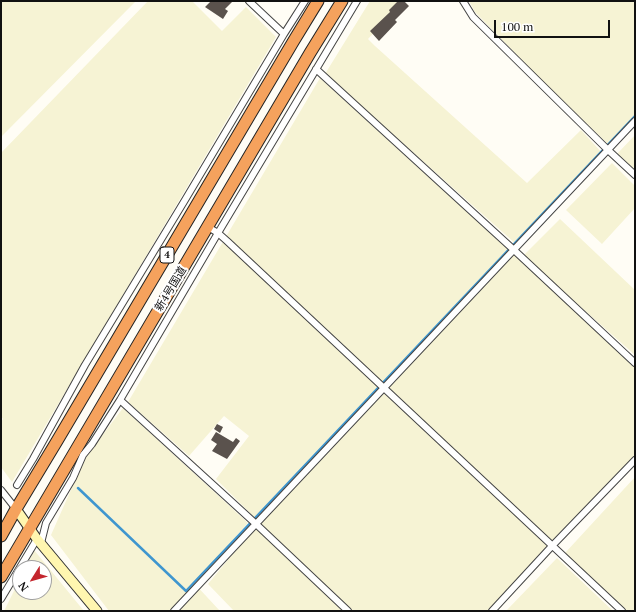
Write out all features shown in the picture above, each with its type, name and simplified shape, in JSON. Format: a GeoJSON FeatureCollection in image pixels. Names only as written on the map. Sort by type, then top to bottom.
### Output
{"type":"FeatureCollection","features":[{"type":"Feature","properties":{"kind":"highway","name":"新4号国道"},"geometry":{"type":"LineString","coordinates":[[1,536],[318,1]]}},
{"type":"Feature","properties":{"kind":"highway","name":"新4号国道"},"geometry":{"type":"LineString","coordinates":[[1,576],[29,528],[79,453],[208,227],[342,1]]}},
{"type":"Feature","properties":{"kind":"street"},"geometry":{"type":"LineString","coordinates":[[249,1],[284,34]]}},
{"type":"Feature","properties":{"kind":"street"},"geometry":{"type":"LineString","coordinates":[[17,484],[85,365],[305,1]]}},
{"type":"Feature","properties":{"kind":"street"},"geometry":{"type":"LineString","coordinates":[[1,599],[39,541],[46,523],[73,478],[79,453],[92,444],[120,400],[357,1]]}},
{"type":"Feature","properties":{"kind":"street"},"geometry":{"type":"LineString","coordinates":[[463,1],[474,17],[635,175]]}},
{"type":"Feature","properties":{"kind":"street"},"geometry":{"type":"LineString","coordinates":[[316,69],[635,363]]}},
{"type":"Feature","properties":{"kind":"street"},"geometry":{"type":"LineString","coordinates":[[174,611],[635,120]]}},
{"type":"Feature","properties":{"kind":"street"},"geometry":{"type":"LineString","coordinates":[[208,227],[218,233],[622,611]]}},
{"type":"Feature","properties":{"kind":"street"},"geometry":{"type":"LineString","coordinates":[[120,400],[256,524],[348,611]]}},
{"type":"Feature","properties":{"kind":"street"},"geometry":{"type":"LineString","coordinates":[[46,435],[57,442]]}},
{"type":"Feature","properties":{"kind":"street"},"geometry":{"type":"LineString","coordinates":[[492,611],[635,460]]}},
{"type":"Feature","properties":{"kind":"street"},"geometry":{"type":"LineString","coordinates":[[1,490],[39,541],[97,611]]}},
{"type":"Feature","properties":{"kind":"shaded area"},"geometry":{"type":"Polygon","coordinates":[[[1,1],[136,1],[1,137],[1,1]]]}},
{"type":"Feature","properties":{"kind":"shaded area"},"geometry":{"type":"Polygon","coordinates":[[[148,1],[192,1],[222,31],[246,7],[276,37],[12,482],[1,467],[1,422],[3,419],[1,416],[1,153],[148,1]]]}},
{"type":"Feature","properties":{"kind":"shaded area"},"geometry":{"type":"Polygon","coordinates":[[[370,1],[404,1],[368,39],[527,183],[581,130],[604,155],[516,244],[325,74],[370,1]]]}},
{"type":"Feature","properties":{"kind":"shaded area"},"geometry":{"type":"Polygon","coordinates":[[[469,1],[635,1],[635,116],[609,145],[549,88],[475,12],[469,1]]]}},
{"type":"Feature","properties":{"kind":"shaded area"},"geometry":{"type":"Polygon","coordinates":[[[320,78],[635,365],[635,457],[492,611],[234,611],[208,584],[259,522],[216,479],[249,436],[224,416],[189,456],[128,402],[320,78]]]}},
{"type":"Feature","properties":{"kind":"shaded area"},"geometry":{"type":"Polygon","coordinates":[[[635,135],[635,172],[616,155],[635,135]]]}},
{"type":"Feature","properties":{"kind":"shaded area"},"geometry":{"type":"Polygon","coordinates":[[[612,163],[635,186],[635,208],[602,244],[566,210],[612,163]]]}},
{"type":"Feature","properties":{"kind":"shaded area"},"geometry":{"type":"Polygon","coordinates":[[[560,219],[635,290],[635,355],[523,256],[560,219]]]}},
{"type":"Feature","properties":{"kind":"shaded area"},"geometry":{"type":"Polygon","coordinates":[[[123,408],[248,523],[194,583],[220,611],[109,611],[51,535],[85,458],[123,408]]]}},
{"type":"Feature","properties":{"kind":"shaded area"},"geometry":{"type":"Polygon","coordinates":[[[635,477],[635,611],[625,611],[565,553],[635,477]]]}},
{"type":"Feature","properties":{"kind":"shaded area"},"geometry":{"type":"Polygon","coordinates":[[[34,550],[42,560],[30,560],[34,550]]]}},
{"type":"Feature","properties":{"kind":"shaded area"},"geometry":{"type":"Polygon","coordinates":[[[557,558],[613,611],[506,611],[557,558]]]}},
{"type":"Feature","properties":{"kind":"shaded area"},"geometry":{"type":"Polygon","coordinates":[[[52,572],[84,611],[4,611],[12,595],[12,600],[52,600],[52,572]]]}},
{"type":"Feature","properties":{"kind":"building"},"geometry":{"type":"Polygon","coordinates":[[[211,1],[233,1],[225,9],[228,11],[223,19],[205,7],[211,1]]]}},
{"type":"Feature","properties":{"kind":"building"},"geometry":{"type":"Polygon","coordinates":[[[398,1],[404,1],[409,6],[395,20],[397,22],[379,41],[370,31],[390,12],[389,10],[398,1]]]}},
{"type":"Feature","properties":{"kind":"building"},"geometry":{"type":"Polygon","coordinates":[[[217,424],[223,427],[220,433],[214,429],[217,424]]]}},
{"type":"Feature","properties":{"kind":"building"},"geometry":{"type":"Polygon","coordinates":[[[216,432],[233,442],[236,438],[240,441],[227,459],[212,451],[217,444],[211,440],[216,432]]]}},
{"type":"Feature","properties":{"kind":"waterway"},"geometry":{"type":"LineString","coordinates":[[78,488],[186,591],[635,116]]}}]}
